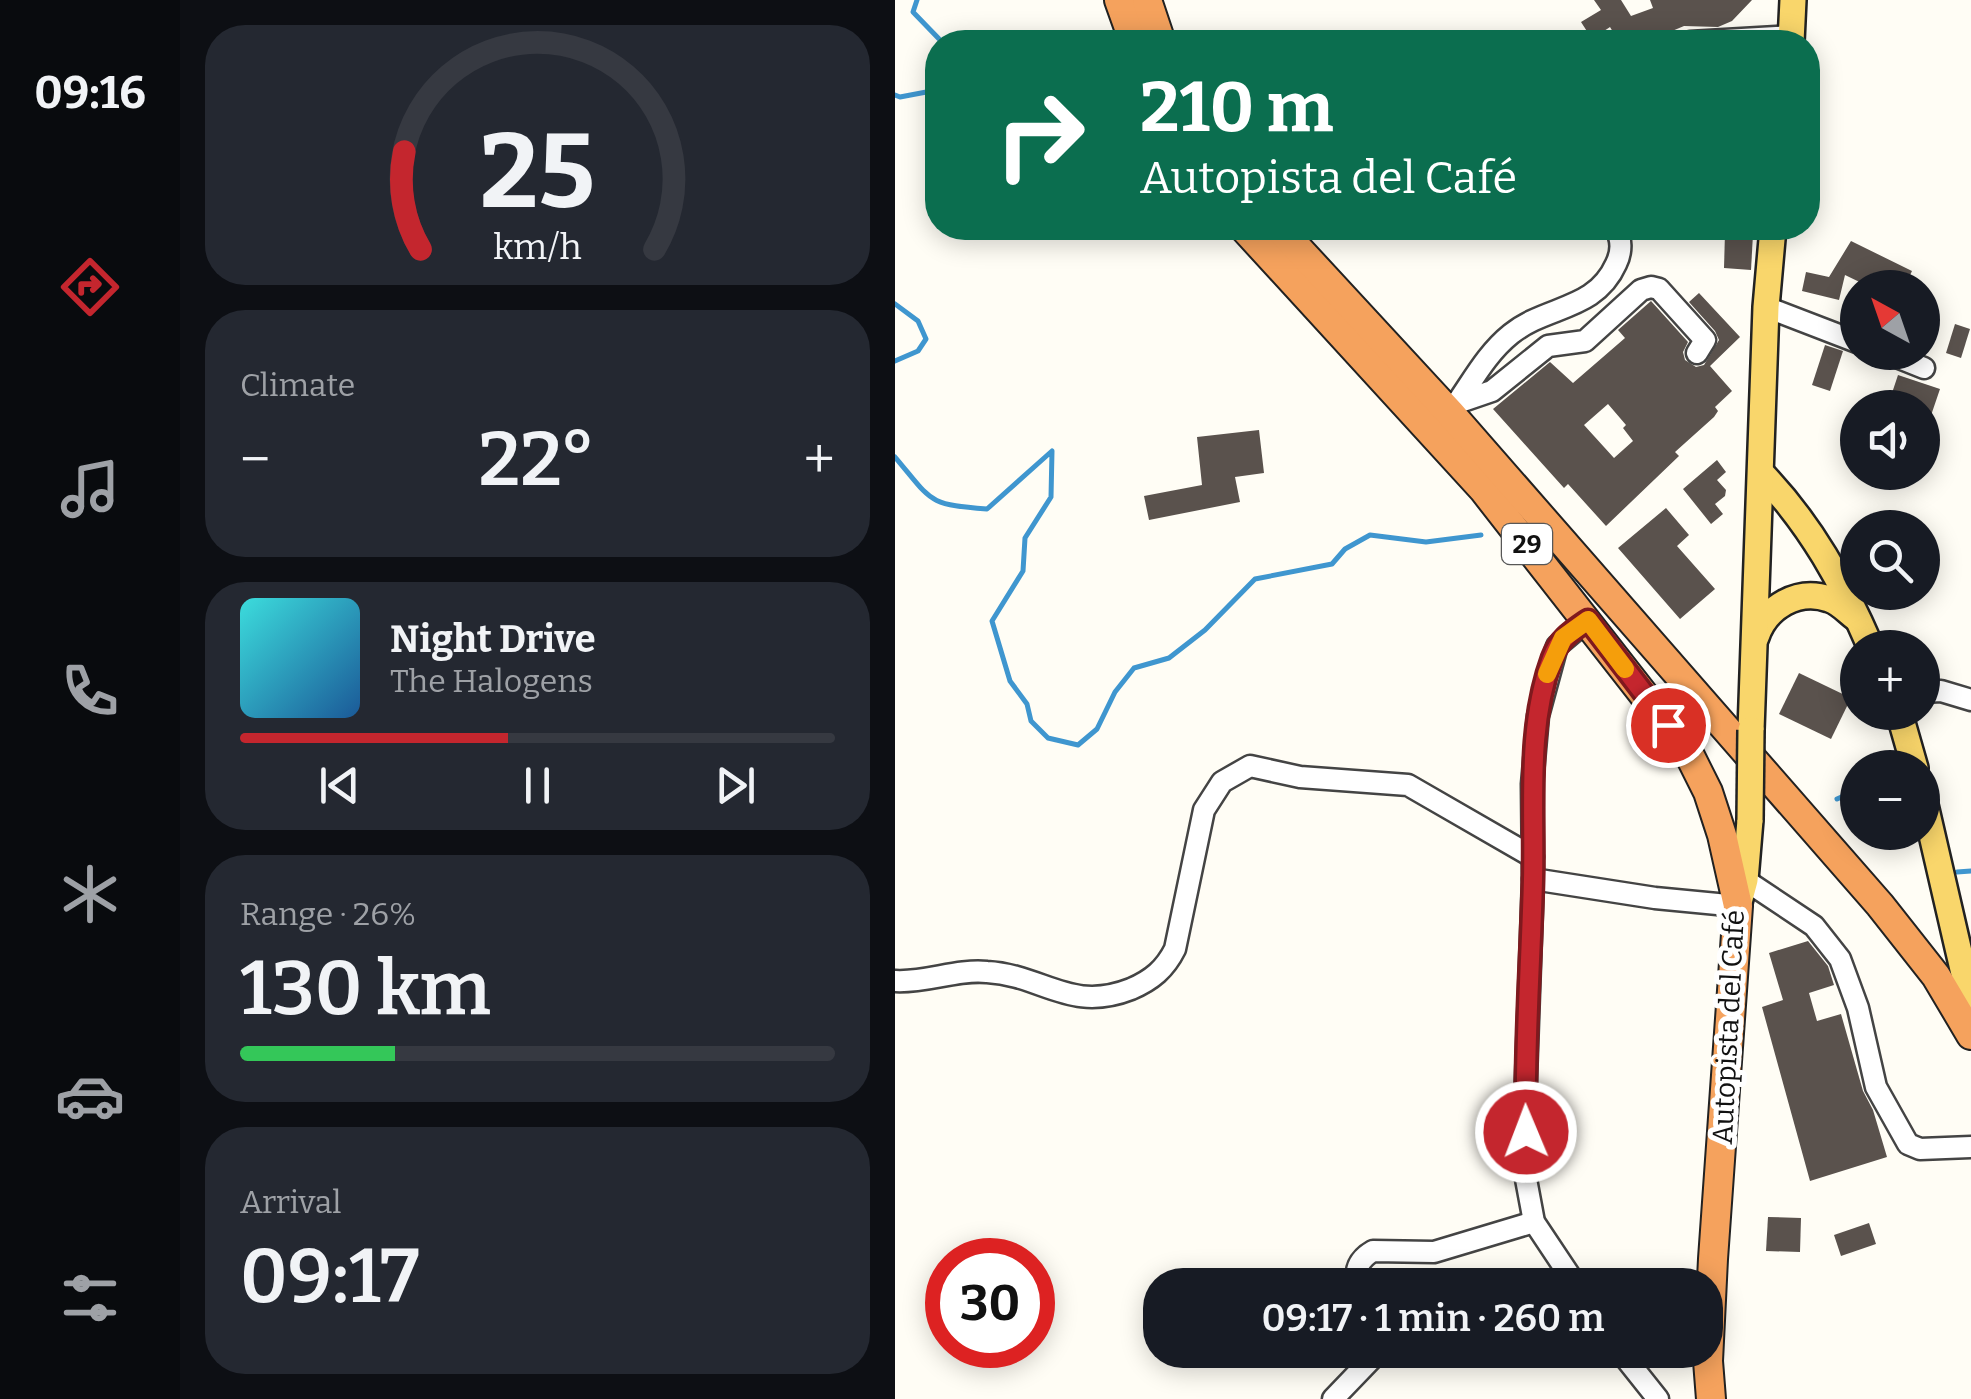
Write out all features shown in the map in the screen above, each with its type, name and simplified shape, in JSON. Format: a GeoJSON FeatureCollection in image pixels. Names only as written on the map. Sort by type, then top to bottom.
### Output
{"type":"FeatureCollection","features":[{"type":"Feature","properties":{"kind":"highway"},"geometry":{"type":"LineString","coordinates":[[1119,0],[1130,30]]}},
{"type":"Feature","properties":{"kind":"highway"},"geometry":{"type":"LineString","coordinates":[[1147,0],[1157,30]]}},
{"type":"Feature","properties":{"kind":"highway","name":"Autopista del Café"},"geometry":{"type":"LineString","coordinates":[[1254,240],[1483,489],[1687,750],[1708,792],[1742,893],[1713,1259],[1708,1361],[1711,1399]]}},
{"type":"Feature","properties":{"kind":"highway","name":"29"},"geometry":{"type":"LineString","coordinates":[[1291,240],[1453,408],[1879,905],[1936,976],[1971,1035]]}},
{"type":"Feature","properties":{"kind":"main road"},"geometry":{"type":"LineString","coordinates":[[1791,30],[1793,0]]}},
{"type":"Feature","properties":{"kind":"main road"},"geometry":{"type":"LineString","coordinates":[[1742,893],[1750,820],[1766,307],[1772,240]]}},
{"type":"Feature","properties":{"kind":"main road"},"geometry":{"type":"LineString","coordinates":[[1761,474],[1808,528],[1830,562],[1863,630]]}},
{"type":"Feature","properties":{"kind":"main road"},"geometry":{"type":"LineString","coordinates":[[1755,639],[1774,608],[1799,598],[1825,597],[1859,621]]}},
{"type":"Feature","properties":{"kind":"main road"},"geometry":{"type":"LineString","coordinates":[[1935,850],[1971,1004]]}},
{"type":"Feature","properties":{"kind":"street"},"geometry":{"type":"LineString","coordinates":[[1453,408],[1479,367],[1512,333],[1587,299],[1608,283],[1619,257],[1621,240]]}},
{"type":"Feature","properties":{"kind":"street"},"geometry":{"type":"LineString","coordinates":[[1453,408],[1492,391],[1548,346],[1585,341],[1641,290],[1651,286],[1659,288],[1705,340],[1697,353]]}},
{"type":"Feature","properties":{"kind":"street"},"geometry":{"type":"LineString","coordinates":[[1766,307],[1840,335]]}},
{"type":"Feature","properties":{"kind":"street"},"geometry":{"type":"LineString","coordinates":[[1565,1268],[1534,1222],[1523,1162],[1533,879],[1532,784],[1545,682],[1557,646],[1588,620]]}},
{"type":"Feature","properties":{"kind":"street"},"geometry":{"type":"LineString","coordinates":[[1940,691],[1971,700]]}},
{"type":"Feature","properties":{"kind":"street"},"geometry":{"type":"LineString","coordinates":[[895,981],[964,970],[997,972],[1083,998],[1103,997],[1149,981],[1167,966],[1175,948],[1204,810],[1222,782],[1250,766],[1300,777],[1408,785],[1533,857]]}},
{"type":"Feature","properties":{"kind":"street"},"geometry":{"type":"LineString","coordinates":[[1533,879],[1655,898],[1742,893],[1814,926],[1839,959],[1858,1008],[1877,1087],[1908,1144],[1920,1149],[1971,1146]]}},
{"type":"Feature","properties":{"kind":"street"},"geometry":{"type":"LineString","coordinates":[[1357,1268],[1373,1252],[1434,1252],[1534,1222]]}},
{"type":"Feature","properties":{"kind":"street"},"geometry":{"type":"LineString","coordinates":[[1333,1399],[1363,1368]]}},
{"type":"Feature","properties":{"kind":"street"},"geometry":{"type":"LineString","coordinates":[[1633,1368],[1658,1399]]}},
{"type":"Feature","properties":{"kind":"building"},"geometry":{"type":"Polygon","coordinates":[[[1594,0],[1621,0],[1631,16],[1653,8],[1650,0],[1752,0],[1732,21],[1718,27],[1586,30],[1581,22],[1601,10],[1594,0]]]}},
{"type":"Feature","properties":{"kind":"building"},"geometry":{"type":"Polygon","coordinates":[[[1725,240],[1753,240],[1751,270],[1724,268],[1725,240]]]}},
{"type":"Feature","properties":{"kind":"building"},"geometry":{"type":"Polygon","coordinates":[[[1851,241],[1910,270],[1840,270],[1839,300],[1802,291],[1806,272],[1829,277],[1851,241]]]}},
{"type":"Feature","properties":{"kind":"building"},"geometry":{"type":"Polygon","coordinates":[[[1699,293],[1740,337],[1710,366],[1732,391],[1715,407],[1718,411],[1714,417],[1675,452],[1679,456],[1606,526],[1568,484],[1564,488],[1493,409],[1550,362],[1573,383],[1625,338],[1618,330],[1651,301],[1688,342],[1683,352],[1685,360],[1696,367],[1704,365],[1719,340],[1689,302],[1699,293]],[[1608,404],[1584,425],[1614,458],[1633,441],[1623,428],[1626,425],[1608,404]]]}},
{"type":"Feature","properties":{"kind":"building"},"geometry":{"type":"Polygon","coordinates":[[[1955,324],[1970,329],[1961,358],[1946,353],[1955,324]]]}},
{"type":"Feature","properties":{"kind":"building"},"geometry":{"type":"Polygon","coordinates":[[[1825,345],[1840,350],[1830,391],[1812,385],[1825,345]]]}},
{"type":"Feature","properties":{"kind":"building"},"geometry":{"type":"Polygon","coordinates":[[[1898,375],[1940,389],[1940,390],[1893,390],[1898,375]]]}},
{"type":"Feature","properties":{"kind":"building"},"geometry":{"type":"Polygon","coordinates":[[[1259,430],[1264,473],[1235,477],[1240,502],[1149,520],[1144,496],[1202,485],[1197,437],[1259,430]]]}},
{"type":"Feature","properties":{"kind":"building"},"geometry":{"type":"Polygon","coordinates":[[[1717,460],[1726,472],[1717,480],[1726,490],[1715,504],[1723,514],[1711,524],[1683,489],[1717,460]]]}},
{"type":"Feature","properties":{"kind":"building"},"geometry":{"type":"Polygon","coordinates":[[[1666,508],[1689,535],[1677,546],[1715,589],[1680,619],[1618,548],[1666,508]]]}},
{"type":"Feature","properties":{"kind":"building"},"geometry":{"type":"Polygon","coordinates":[[[1799,673],[1840,693],[1840,721],[1831,739],[1779,714],[1799,673]]]}},
{"type":"Feature","properties":{"kind":"building"},"geometry":{"type":"Polygon","coordinates":[[[1808,941],[1828,966],[1834,985],[1809,993],[1817,1021],[1841,1014],[1887,1157],[1810,1181],[1762,1007],[1783,1000],[1769,953],[1808,941]]]}},
{"type":"Feature","properties":{"kind":"building"},"geometry":{"type":"Polygon","coordinates":[[[1768,1217],[1801,1218],[1800,1252],[1766,1251],[1768,1217]]]}},
{"type":"Feature","properties":{"kind":"building"},"geometry":{"type":"Polygon","coordinates":[[[1869,1223],[1876,1244],[1841,1256],[1834,1235],[1869,1223]]]}},
{"type":"Feature","properties":{"kind":"waterway"},"geometry":{"type":"LineString","coordinates":[[917,0],[913,12],[930,30]]}},
{"type":"Feature","properties":{"kind":"waterway"},"geometry":{"type":"LineString","coordinates":[[895,95],[925,92]]}},
{"type":"Feature","properties":{"kind":"waterway"},"geometry":{"type":"LineString","coordinates":[[895,304],[918,321],[926,339],[918,351],[895,361]]}},
{"type":"Feature","properties":{"kind":"waterway"},"geometry":{"type":"LineString","coordinates":[[895,457],[932,498],[987,509],[1052,451],[1051,497],[1025,538],[1023,571],[992,621],[1010,681],[1027,704],[1031,721],[1048,738],[1078,745],[1097,729],[1115,692],[1134,668],[1169,658],[1205,630],[1255,579],[1332,564],[1345,549],[1370,535],[1426,542],[1481,535]]}},
{"type":"Feature","properties":{"kind":"waterway"},"geometry":{"type":"LineString","coordinates":[[1957,872],[1971,871]]}},
{"type":"Feature","properties":{"kind":"slow traffic"},"geometry":{"type":"LineString","coordinates":[[1547,674],[1563,638],[1588,620],[1625,669]]}},
{"type":"Feature","properties":{"kind":"route"},"geometry":{"type":"LineString","coordinates":[[1526,1132],[1532,784],[1545,682],[1551,658],[1563,638],[1588,620],[1668,725]]}}]}
